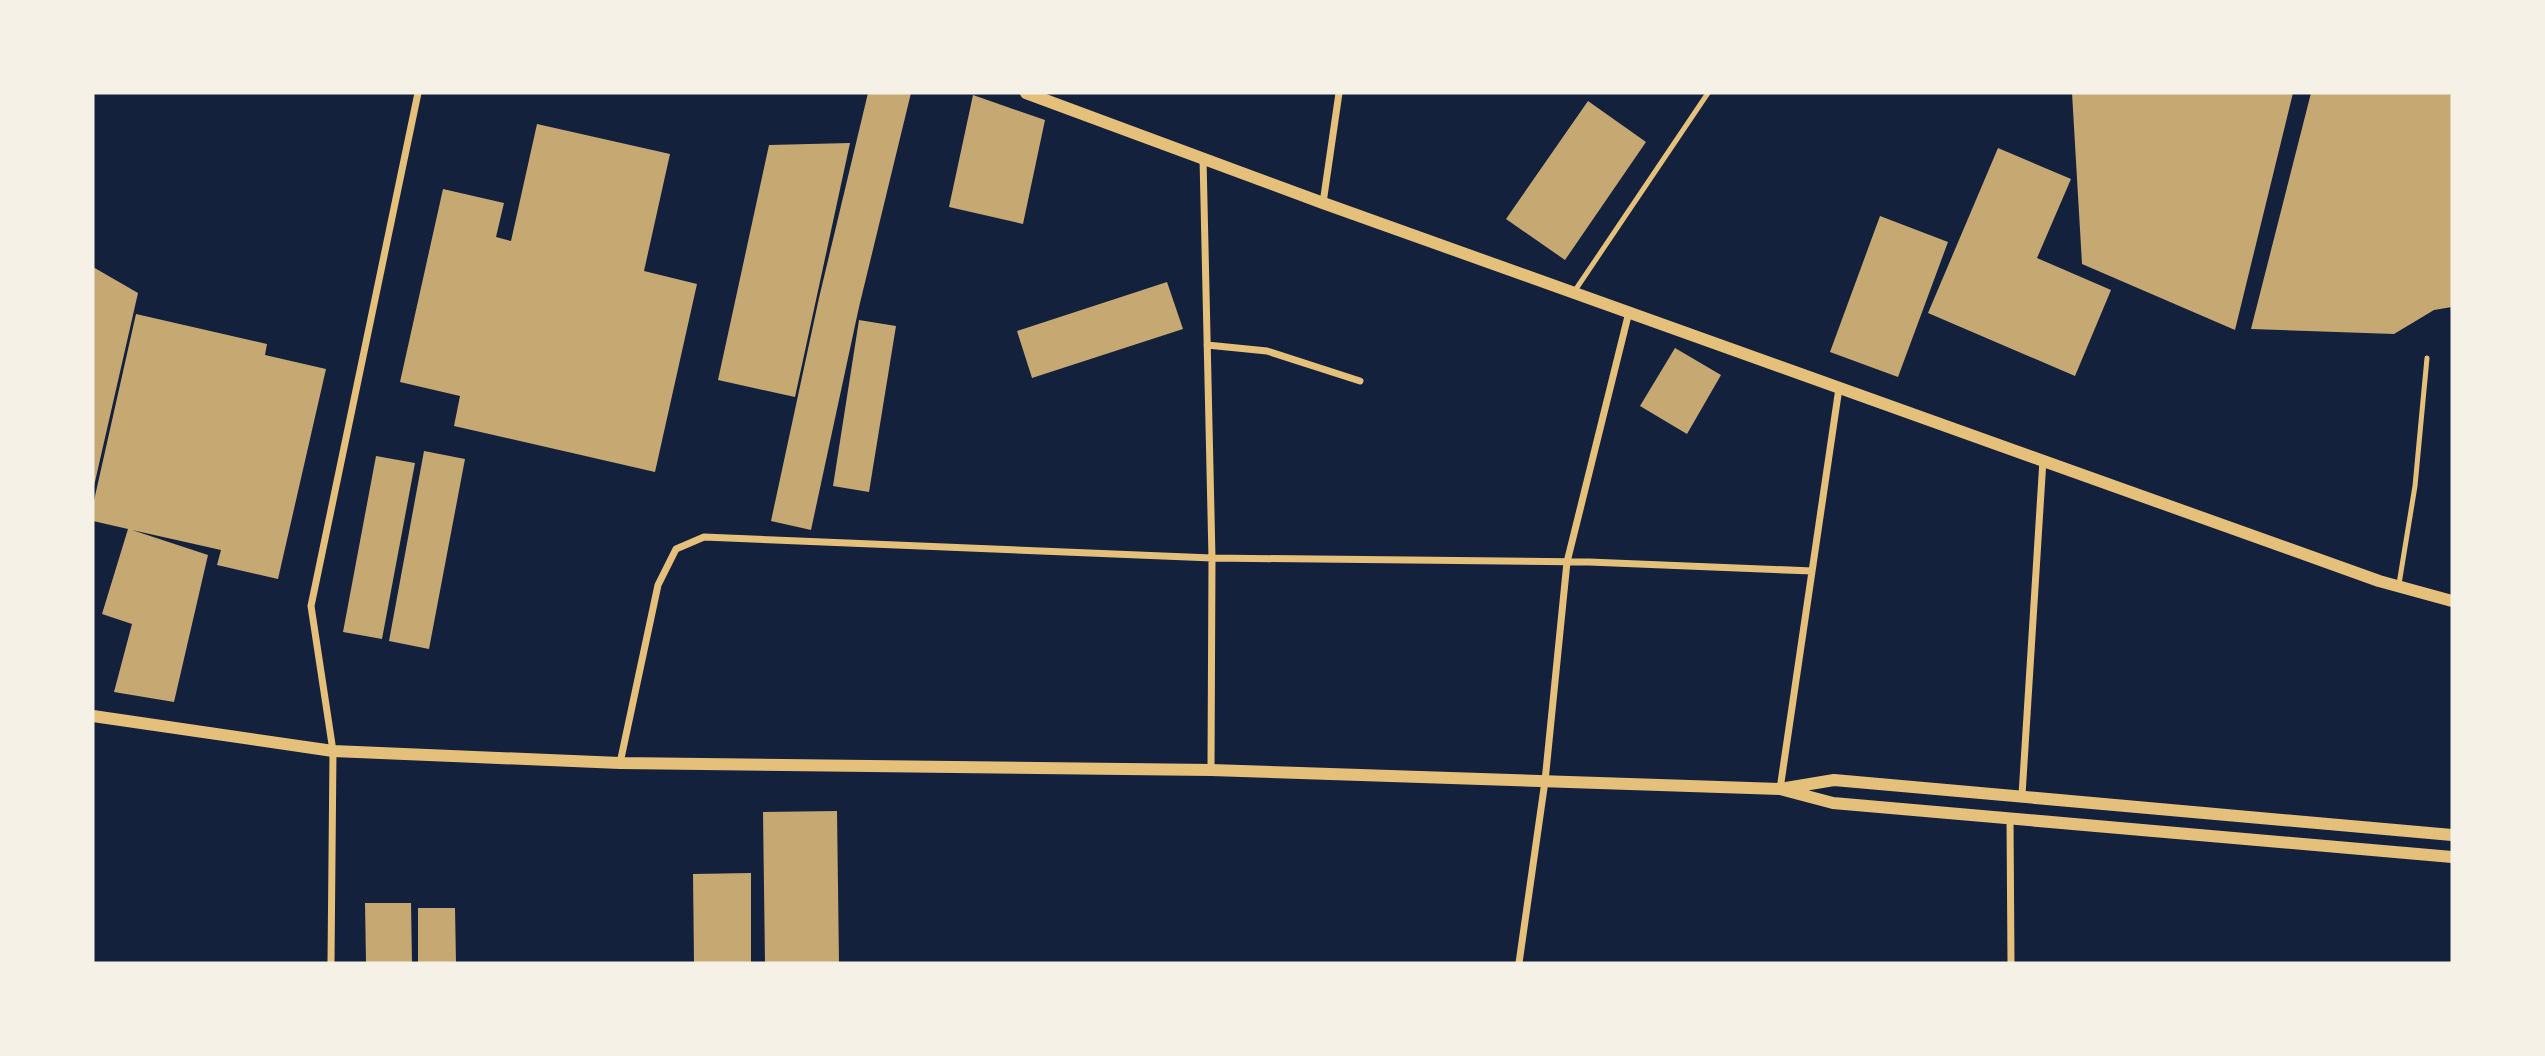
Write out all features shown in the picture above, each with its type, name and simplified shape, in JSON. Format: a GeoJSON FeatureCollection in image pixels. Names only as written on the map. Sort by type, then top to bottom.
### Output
{"type":"FeatureCollection","features":[{"type":"Feature","properties":{"kind":"street"},"geometry":{"type":"LineString","coordinates":[[331,963],[333,751],[311,606],[418,93]]}},
{"type":"Feature","properties":{"kind":"street"},"geometry":{"type":"LineString","coordinates":[[1026,93],[1839,388],[2398,586],[2452,601]]}},
{"type":"Feature","properties":{"kind":"street"},"geometry":{"type":"LineString","coordinates":[[1324,202],[1339,93]]}},
{"type":"Feature","properties":{"kind":"street"},"geometry":{"type":"LineString","coordinates":[[1203,158],[1212,558],[1211,770]]}},
{"type":"Feature","properties":{"kind":"street"},"geometry":{"type":"LineString","coordinates":[[1519,963],[1545,780],[1567,562],[1629,312]]}},
{"type":"Feature","properties":{"kind":"street"},"geometry":{"type":"LineString","coordinates":[[1207,345],[1267,351],[1360,381]]}},
{"type":"Feature","properties":{"kind":"street"},"geometry":{"type":"LineString","coordinates":[[1780,789],[1839,388]]}},
{"type":"Feature","properties":{"kind":"street"},"geometry":{"type":"LineString","coordinates":[[2022,795],[2043,460]]}},
{"type":"Feature","properties":{"kind":"street"},"geometry":{"type":"LineString","coordinates":[[620,763],[658,585],[676,549],[704,537],[1212,558],[1567,562],[1812,571]]}},
{"type":"Feature","properties":{"kind":"street"},"geometry":{"type":"LineString","coordinates":[[93,716],[333,751],[620,763],[1211,770],[1780,789],[1834,780],[2452,835]]}},
{"type":"Feature","properties":{"kind":"street"},"geometry":{"type":"LineString","coordinates":[[1780,789],[1833,803],[2452,857]]}},
{"type":"Feature","properties":{"kind":"street"},"geometry":{"type":"LineString","coordinates":[[2010,818],[2011,963]]}},
{"type":"Feature","properties":{"kind":"lane"},"geometry":{"type":"LineString","coordinates":[[1574,292],[1708,93]]}},
{"type":"Feature","properties":{"kind":"lane"},"geometry":{"type":"LineString","coordinates":[[2398,586],[2415,486],[2427,358]]}},
{"type":"Feature","properties":{"kind":"building"},"geometry":{"type":"Polygon","coordinates":[[[868,93],[911,93],[859,307],[811,530],[771,521],[819,298],[868,93]]]}},
{"type":"Feature","properties":{"kind":"building"},"geometry":{"type":"Polygon","coordinates":[[[2072,93],[2293,93],[2235,330],[2082,264],[2072,93]]]}},
{"type":"Feature","properties":{"kind":"building"},"geometry":{"type":"Polygon","coordinates":[[[2311,93],[2452,93],[2452,307],[2434,310],[2394,334],[2251,329],[2311,93]]]}},
{"type":"Feature","properties":{"kind":"building"},"geometry":{"type":"Polygon","coordinates":[[[973,95],[1045,120],[1023,224],[949,207],[973,95]]]}},
{"type":"Feature","properties":{"kind":"building"},"geometry":{"type":"Polygon","coordinates":[[[1588,101],[1646,142],[1565,260],[1506,219],[1588,101]]]}},
{"type":"Feature","properties":{"kind":"building"},"geometry":{"type":"Polygon","coordinates":[[[537,124],[670,154],[644,271],[697,284],[655,472],[454,426],[460,396],[400,382],[443,189],[504,203],[496,237],[511,241],[537,124]]]}},
{"type":"Feature","properties":{"kind":"building"},"geometry":{"type":"Polygon","coordinates":[[[850,143],[795,397],[718,380],[769,145],[850,143]]]}},
{"type":"Feature","properties":{"kind":"building"},"geometry":{"type":"Polygon","coordinates":[[[1998,148],[2071,179],[2037,258],[2111,290],[2075,376],[1928,313],[1998,148]]]}},
{"type":"Feature","properties":{"kind":"building"},"geometry":{"type":"Polygon","coordinates":[[[1880,216],[1948,242],[1898,377],[1830,352],[1880,216]]]}},
{"type":"Feature","properties":{"kind":"building"},"geometry":{"type":"Polygon","coordinates":[[[93,267],[138,293],[94,486],[93,486],[93,267]]]}},
{"type":"Feature","properties":{"kind":"building"},"geometry":{"type":"Polygon","coordinates":[[[1167,282],[1183,329],[1032,378],[1017,331],[1167,282]]]}},
{"type":"Feature","properties":{"kind":"building"},"geometry":{"type":"Polygon","coordinates":[[[136,314],[267,344],[265,355],[326,369],[278,579],[217,565],[221,550],[132,530],[208,555],[174,702],[114,692],[132,624],[102,614],[128,529],[93,521],[93,505],[136,314]]]}},
{"type":"Feature","properties":{"kind":"building"},"geometry":{"type":"Polygon","coordinates":[[[859,320],[896,326],[869,492],[833,486],[859,320]]]}},
{"type":"Feature","properties":{"kind":"building"},"geometry":{"type":"Polygon","coordinates":[[[1675,348],[1721,375],[1687,434],[1640,406],[1675,348]]]}},
{"type":"Feature","properties":{"kind":"building"},"geometry":{"type":"Polygon","coordinates":[[[424,451],[465,459],[429,649],[389,641],[424,451]]]}},
{"type":"Feature","properties":{"kind":"building"},"geometry":{"type":"Polygon","coordinates":[[[376,456],[415,463],[382,639],[343,632],[376,456]]]}},
{"type":"Feature","properties":{"kind":"building"},"geometry":{"type":"Polygon","coordinates":[[[837,811],[839,963],[765,963],[763,812],[837,811]]]}},
{"type":"Feature","properties":{"kind":"building"},"geometry":{"type":"Polygon","coordinates":[[[751,873],[751,963],[694,963],[693,874],[751,873]]]}},
{"type":"Feature","properties":{"kind":"building"},"geometry":{"type":"Polygon","coordinates":[[[365,903],[411,903],[412,963],[366,963],[365,903]]]}},
{"type":"Feature","properties":{"kind":"building"},"geometry":{"type":"Polygon","coordinates":[[[418,908],[455,908],[456,963],[418,963],[418,908]]]}}]}
